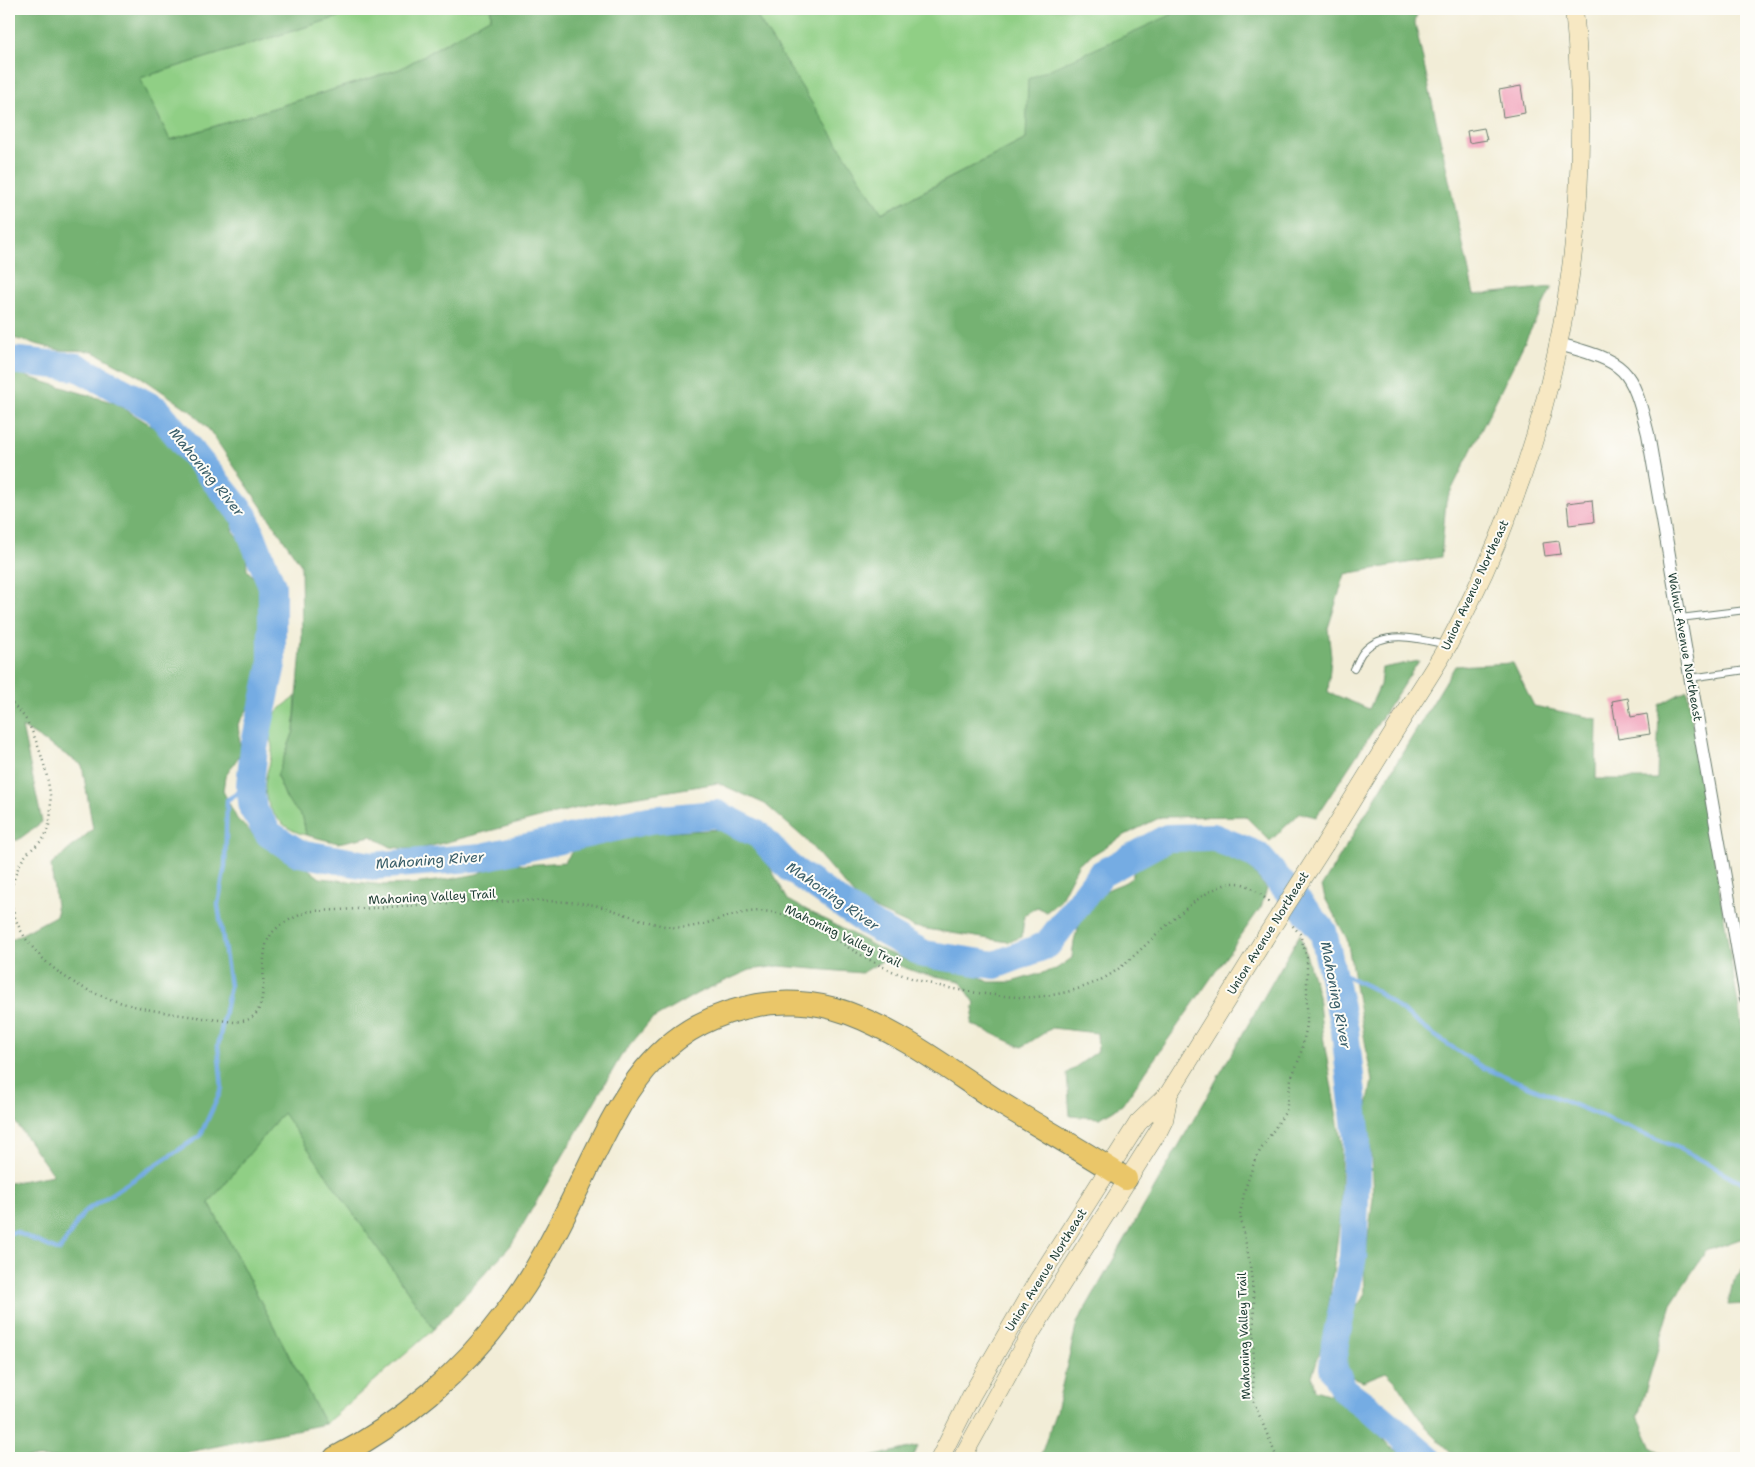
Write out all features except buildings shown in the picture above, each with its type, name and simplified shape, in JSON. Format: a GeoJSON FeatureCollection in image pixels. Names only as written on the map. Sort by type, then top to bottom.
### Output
{"type":"FeatureCollection","features":[{"type":"Feature","properties":{"kind":"highway"},"geometry":{"type":"LineString","coordinates":[[335,1458],[381,1432],[409,1411],[443,1383],[486,1339],[517,1297],[545,1252],[613,1116],[638,1076],[661,1050],[710,1018],[747,1007],[778,1002],[801,1003],[847,1013],[889,1033],[1057,1139],[1118,1173]]}},
{"type":"Feature","properties":{"kind":"main road","name":"Union Avenue Northeast"},"geometry":{"type":"LineString","coordinates":[[962,1458],[1118,1173],[1138,1123],[1149,1110],[1169,1093],[1448,646],[1493,550],[1528,463],[1559,344],[1571,281],[1580,187],[1581,94],[1574,9]]}},
{"type":"Feature","properties":{"kind":"main road","name":"Union Avenue Northeast"},"geometry":{"type":"LineString","coordinates":[[940,1458],[971,1396],[1008,1331],[1118,1173]]}},
{"type":"Feature","properties":{"kind":"street","name":"Walnut Avenue Northeast"},"geometry":{"type":"LineString","coordinates":[[1559,344],[1600,356],[1615,363],[1629,377],[1639,400],[1648,434],[1746,998]]}},
{"type":"Feature","properties":{"kind":"lane"},"geometry":{"type":"LineString","coordinates":[[1680,618],[1746,610]]}},
{"type":"Feature","properties":{"kind":"lane"},"geometry":{"type":"LineString","coordinates":[[1354,669],[1363,652],[1377,641],[1387,638],[1425,640],[1448,646]]}},
{"type":"Feature","properties":{"kind":"lane"},"geometry":{"type":"LineString","coordinates":[[1690,678],[1746,670]]}},
{"type":"Feature","properties":{"kind":"path","name":"Mahoning Valley Trail"},"geometry":{"type":"LineString","coordinates":[[9,700],[28,722],[41,756],[52,806],[50,823],[43,839],[26,856],[17,871],[11,888],[12,910],[20,929],[34,949],[52,966],[85,990],[128,1006],[234,1022],[248,1020],[257,1013],[262,998],[264,953],[270,936],[284,923],[309,911],[537,901],[585,903],[672,927],[690,927],[746,911],[778,913],[891,970],[937,986],[976,994],[1031,998],[1075,989],[1110,975],[1197,900],[1219,886],[1237,883],[1258,891],[1272,905]]}},
{"type":"Feature","properties":{"kind":"path","name":"Mahoning Valley Trail"},"geometry":{"type":"LineString","coordinates":[[1277,1458],[1252,1400],[1254,1300],[1250,1264],[1240,1214],[1245,1189],[1256,1156],[1286,1111],[1291,1079],[1300,1057],[1307,1025],[1307,958],[1300,934],[1286,919]]}},
{"type":"Feature","properties":{"kind":"green space"},"geometry":{"type":"Polygon","coordinates":[[[9,9],[356,9],[358,11],[140,78],[170,140],[400,69],[491,17],[491,9],[752,9],[882,213],[1026,139],[1028,79],[1171,15],[1175,9],[1418,9],[1415,23],[1474,295],[1552,287],[1446,501],[1441,557],[1345,574],[1328,628],[1331,657],[1328,692],[1369,709],[1380,685],[1382,668],[1419,661],[1316,817],[1300,813],[1270,841],[1245,816],[1161,817],[1125,835],[1079,863],[1059,902],[1046,912],[1037,907],[1024,915],[1022,937],[1008,942],[914,927],[861,903],[805,839],[765,804],[718,783],[597,803],[416,850],[391,847],[371,836],[338,843],[306,835],[303,818],[287,800],[277,776],[294,731],[302,639],[301,565],[210,431],[192,412],[141,377],[92,351],[59,350],[9,337],[9,9]]]}},
{"type":"Feature","properties":{"kind":"green space"},"geometry":{"type":"Polygon","coordinates":[[[356,9],[491,9],[491,17],[400,69],[170,140],[140,78],[357,11],[356,9]]]}},
{"type":"Feature","properties":{"kind":"green space"},"geometry":{"type":"Polygon","coordinates":[[[752,9],[1175,9],[1171,15],[1026,139],[881,213],[752,9]]]}},
{"type":"Feature","properties":{"kind":"green space"},"geometry":{"type":"Polygon","coordinates":[[[9,367],[28,377],[115,403],[167,435],[230,513],[234,533],[246,546],[247,570],[263,587],[268,604],[256,696],[238,724],[241,753],[225,777],[223,791],[237,819],[259,840],[279,853],[302,864],[320,878],[383,885],[413,884],[477,874],[508,861],[523,865],[565,862],[580,839],[618,830],[647,828],[670,832],[726,829],[760,849],[788,900],[886,952],[924,967],[968,970],[989,982],[1011,982],[1056,969],[1072,958],[1080,922],[1096,899],[1104,892],[1131,878],[1136,865],[1144,857],[1165,848],[1190,843],[1203,843],[1214,844],[1230,850],[1247,865],[1267,889],[1261,907],[1122,1105],[1100,1118],[1070,1116],[1067,1073],[1098,1051],[1097,1033],[1052,1028],[1022,1047],[971,1024],[975,1003],[960,981],[919,973],[884,960],[862,973],[779,966],[750,970],[698,993],[651,1020],[621,1056],[511,1245],[434,1329],[283,1113],[209,1203],[325,1424],[159,1458],[9,1458],[9,1183],[53,1175],[11,1116],[9,1109],[9,941],[57,915],[51,865],[93,829],[82,765],[22,727],[42,822],[18,840],[9,840],[9,367]]]}},
{"type":"Feature","properties":{"kind":"green space"},"geometry":{"type":"Polygon","coordinates":[[[1513,663],[1534,706],[1597,719],[1596,779],[1657,779],[1659,705],[1687,690],[1746,1053],[1746,1237],[1706,1251],[1671,1304],[1638,1416],[1652,1448],[1673,1458],[1457,1458],[1428,1430],[1396,1382],[1386,1372],[1363,1381],[1346,1374],[1342,1358],[1349,1317],[1365,1295],[1364,1268],[1373,1199],[1370,1136],[1366,1111],[1372,1081],[1347,939],[1325,898],[1322,886],[1455,666],[1513,663]]]}},
{"type":"Feature","properties":{"kind":"green space"},"geometry":{"type":"Polygon","coordinates":[[[296,696],[294,731],[277,776],[287,800],[303,818],[306,835],[284,825],[278,819],[269,806],[265,789],[272,751],[269,728],[273,718],[296,696]]]}},
{"type":"Feature","properties":{"kind":"green space"},"geometry":{"type":"Polygon","coordinates":[[[1300,934],[1318,995],[1341,1141],[1341,1211],[1325,1335],[1312,1376],[1315,1390],[1341,1398],[1366,1419],[1390,1447],[1414,1458],[1040,1458],[1056,1411],[1077,1323],[1300,934]]]}},
{"type":"Feature","properties":{"kind":"green space"},"geometry":{"type":"Polygon","coordinates":[[[283,1112],[434,1329],[325,1424],[209,1203],[283,1112]]]}},
{"type":"Feature","properties":{"kind":"green space"},"geometry":{"type":"Polygon","coordinates":[[[1746,1266],[1746,1304],[1728,1305],[1733,1281],[1746,1266]]]}},
{"type":"Feature","properties":{"kind":"green space"},"geometry":{"type":"Polygon","coordinates":[[[918,1446],[913,1458],[867,1458],[918,1446]]]}},
{"type":"Feature","properties":{"kind":"waterway","name":"Mahoning River"},"geometry":{"type":"LineString","coordinates":[[9,360],[77,367],[157,410],[244,516],[272,586],[272,664],[254,748],[250,785],[253,809],[269,834],[299,853],[372,866],[483,857],[649,820],[717,814],[759,835],[790,868],[867,922],[924,954],[995,965],[1047,945],[1101,874],[1167,838],[1213,837],[1257,855],[1323,931],[1345,1031],[1357,1139],[1353,1257],[1335,1343],[1333,1368],[1344,1390],[1375,1413],[1428,1458]]}},
{"type":"Feature","properties":{"kind":"waterway"},"geometry":{"type":"LineString","coordinates":[[9,1233],[16,1232],[59,1251],[84,1212],[200,1136],[222,1088],[218,1046],[230,986],[218,905],[225,866],[227,800],[250,785]]}},
{"type":"Feature","properties":{"kind":"waterway"},"geometry":{"type":"LineString","coordinates":[[1331,968],[1375,990],[1431,1033],[1482,1067],[1681,1149],[1746,1185]]}}]}
